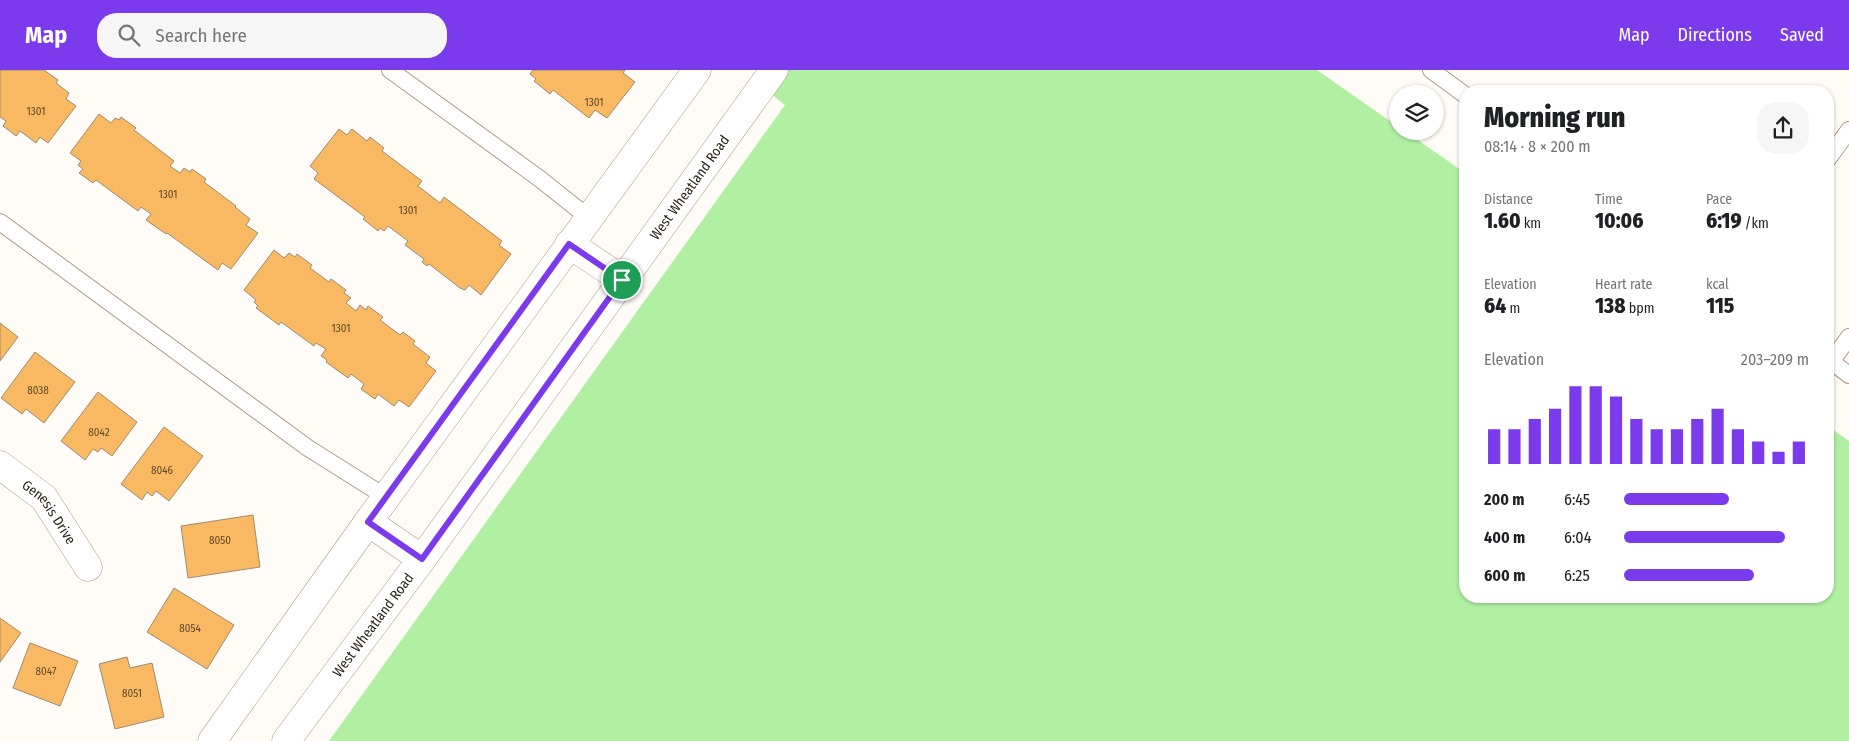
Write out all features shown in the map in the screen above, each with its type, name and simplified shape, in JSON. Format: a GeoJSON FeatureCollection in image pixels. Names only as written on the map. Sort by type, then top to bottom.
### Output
{"type":"FeatureCollection","features":[{"type":"Feature","properties":{"kind":"main road"},"geometry":{"type":"LineString","coordinates":[[212,741],[386,497],[697,70]]}},
{"type":"Feature","properties":{"kind":"main road","name":"West Wheatland Road"},"geometry":{"type":"LineString","coordinates":[[286,741],[422,559],[774,70]]}},
{"type":"Feature","properties":{"kind":"main road"},"geometry":{"type":"LineString","coordinates":[[569,244],[622,280]]}},
{"type":"Feature","properties":{"kind":"main road","name":"Genesis Drive"},"geometry":{"type":"LineString","coordinates":[[0,465],[44,498],[88,567]]}},
{"type":"Feature","properties":{"kind":"main road"},"geometry":{"type":"LineString","coordinates":[[368,522],[422,559]]}},
{"type":"Feature","properties":{"kind":"lane"},"geometry":{"type":"LineString","coordinates":[[390,70],[540,178],[589,218]]}},
{"type":"Feature","properties":{"kind":"lane"},"geometry":{"type":"LineString","coordinates":[[1431,70],[1459,91]]}},
{"type":"Feature","properties":{"kind":"lane"},"geometry":{"type":"LineString","coordinates":[[1834,151],[1849,130]]}},
{"type":"Feature","properties":{"kind":"lane"},"geometry":{"type":"LineString","coordinates":[[0,222],[308,448],[386,497]]}},
{"type":"Feature","properties":{"kind":"lane"},"geometry":{"type":"LineString","coordinates":[[1834,354],[1849,337]]}},
{"type":"Feature","properties":{"kind":"lane"},"geometry":{"type":"LineString","coordinates":[[1834,364],[1849,375]]}},
{"type":"Feature","properties":{"kind":"green space"},"geometry":{"type":"Polygon","coordinates":[[[776,70],[1317,70],[1389,120],[1389,140],[1418,140],[1459,169],[1459,603],[1834,603],[1834,430],[1849,441],[1849,741],[329,741],[785,105],[763,88],[776,70]]]}},
{"type":"Feature","properties":{"kind":"building"},"geometry":{"type":"Polygon","coordinates":[[[0,70],[44,70],[58,80],[56,83],[69,93],[66,99],[76,106],[48,143],[40,137],[36,143],[20,131],[16,136],[3,126],[6,121],[0,117],[0,70]]]}},
{"type":"Feature","properties":{"kind":"building"},"geometry":{"type":"Polygon","coordinates":[[[533,70],[625,70],[623,73],[635,82],[607,118],[595,110],[589,118],[553,90],[550,94],[534,81],[536,79],[530,74],[533,70]]]}},
{"type":"Feature","properties":{"kind":"building"},"geometry":{"type":"Polygon","coordinates":[[[99,114],[111,123],[115,118],[119,120],[121,117],[136,128],[134,130],[174,161],[170,166],[180,173],[184,168],[190,172],[192,169],[206,179],[204,182],[250,219],[246,225],[258,233],[231,269],[222,263],[218,270],[146,220],[151,214],[141,207],[138,211],[96,180],[93,183],[79,173],[83,169],[78,165],[81,161],[70,153],[99,114]]]}},
{"type":"Feature","properties":{"kind":"building"},"geometry":{"type":"Polygon","coordinates":[[[339,129],[347,135],[352,129],[367,141],[370,137],[384,148],[382,151],[422,181],[418,186],[440,203],[444,197],[502,241],[499,245],[511,254],[481,295],[469,285],[465,290],[460,288],[429,264],[427,266],[422,262],[424,259],[405,245],[408,241],[388,226],[384,231],[380,228],[378,231],[363,219],[365,217],[314,179],[318,173],[310,166],[339,129]]]}},
{"type":"Feature","properties":{"kind":"building"},"geometry":{"type":"Polygon","coordinates":[[[274,250],[284,258],[289,253],[295,257],[297,254],[312,265],[310,268],[329,282],[331,279],[346,290],[344,293],[351,298],[346,303],[356,311],[360,305],[366,310],[368,306],[383,317],[380,320],[400,335],[403,332],[415,341],[413,344],[430,357],[426,363],[436,371],[409,407],[399,400],[394,406],[378,394],[375,399],[361,389],[364,384],[351,374],[348,378],[326,362],[327,360],[321,356],[326,349],[316,343],[314,346],[281,322],[279,325],[256,308],[258,306],[254,302],[256,300],[244,290],[274,250]]]}},
{"type":"Feature","properties":{"kind":"building"},"geometry":{"type":"Polygon","coordinates":[[[0,323],[18,337],[0,361],[0,323]]]}},
{"type":"Feature","properties":{"kind":"building"},"geometry":{"type":"Polygon","coordinates":[[[35,352],[75,382],[44,423],[26,409],[22,414],[1,398],[35,352]]]}},
{"type":"Feature","properties":{"kind":"building"},"geometry":{"type":"Polygon","coordinates":[[[98,392],[137,422],[112,456],[101,448],[98,452],[93,449],[85,460],[61,441],[98,392]]]}},
{"type":"Feature","properties":{"kind":"building"},"geometry":{"type":"Polygon","coordinates":[[[164,427],[203,456],[169,501],[156,491],[152,496],[147,492],[142,500],[121,484],[164,427]]]}},
{"type":"Feature","properties":{"kind":"building"},"geometry":{"type":"Polygon","coordinates":[[[253,515],[260,567],[188,578],[181,526],[253,515]]]}},
{"type":"Feature","properties":{"kind":"building"},"geometry":{"type":"Polygon","coordinates":[[[174,588],[234,625],[207,669],[147,632],[174,588]]]}},
{"type":"Feature","properties":{"kind":"building"},"geometry":{"type":"Polygon","coordinates":[[[0,618],[21,633],[0,662],[0,618]]]}},
{"type":"Feature","properties":{"kind":"building"},"geometry":{"type":"Polygon","coordinates":[[[30,643],[78,661],[60,706],[13,688],[30,643]]]}},
{"type":"Feature","properties":{"kind":"building"},"geometry":{"type":"Polygon","coordinates":[[[127,657],[130,668],[152,663],[164,717],[115,729],[99,664],[127,657]]]}},
{"type":"Feature","properties":{"kind":"route"},"geometry":{"type":"LineString","coordinates":[[569,244],[622,280],[422,559],[368,522],[569,244]]}}]}
